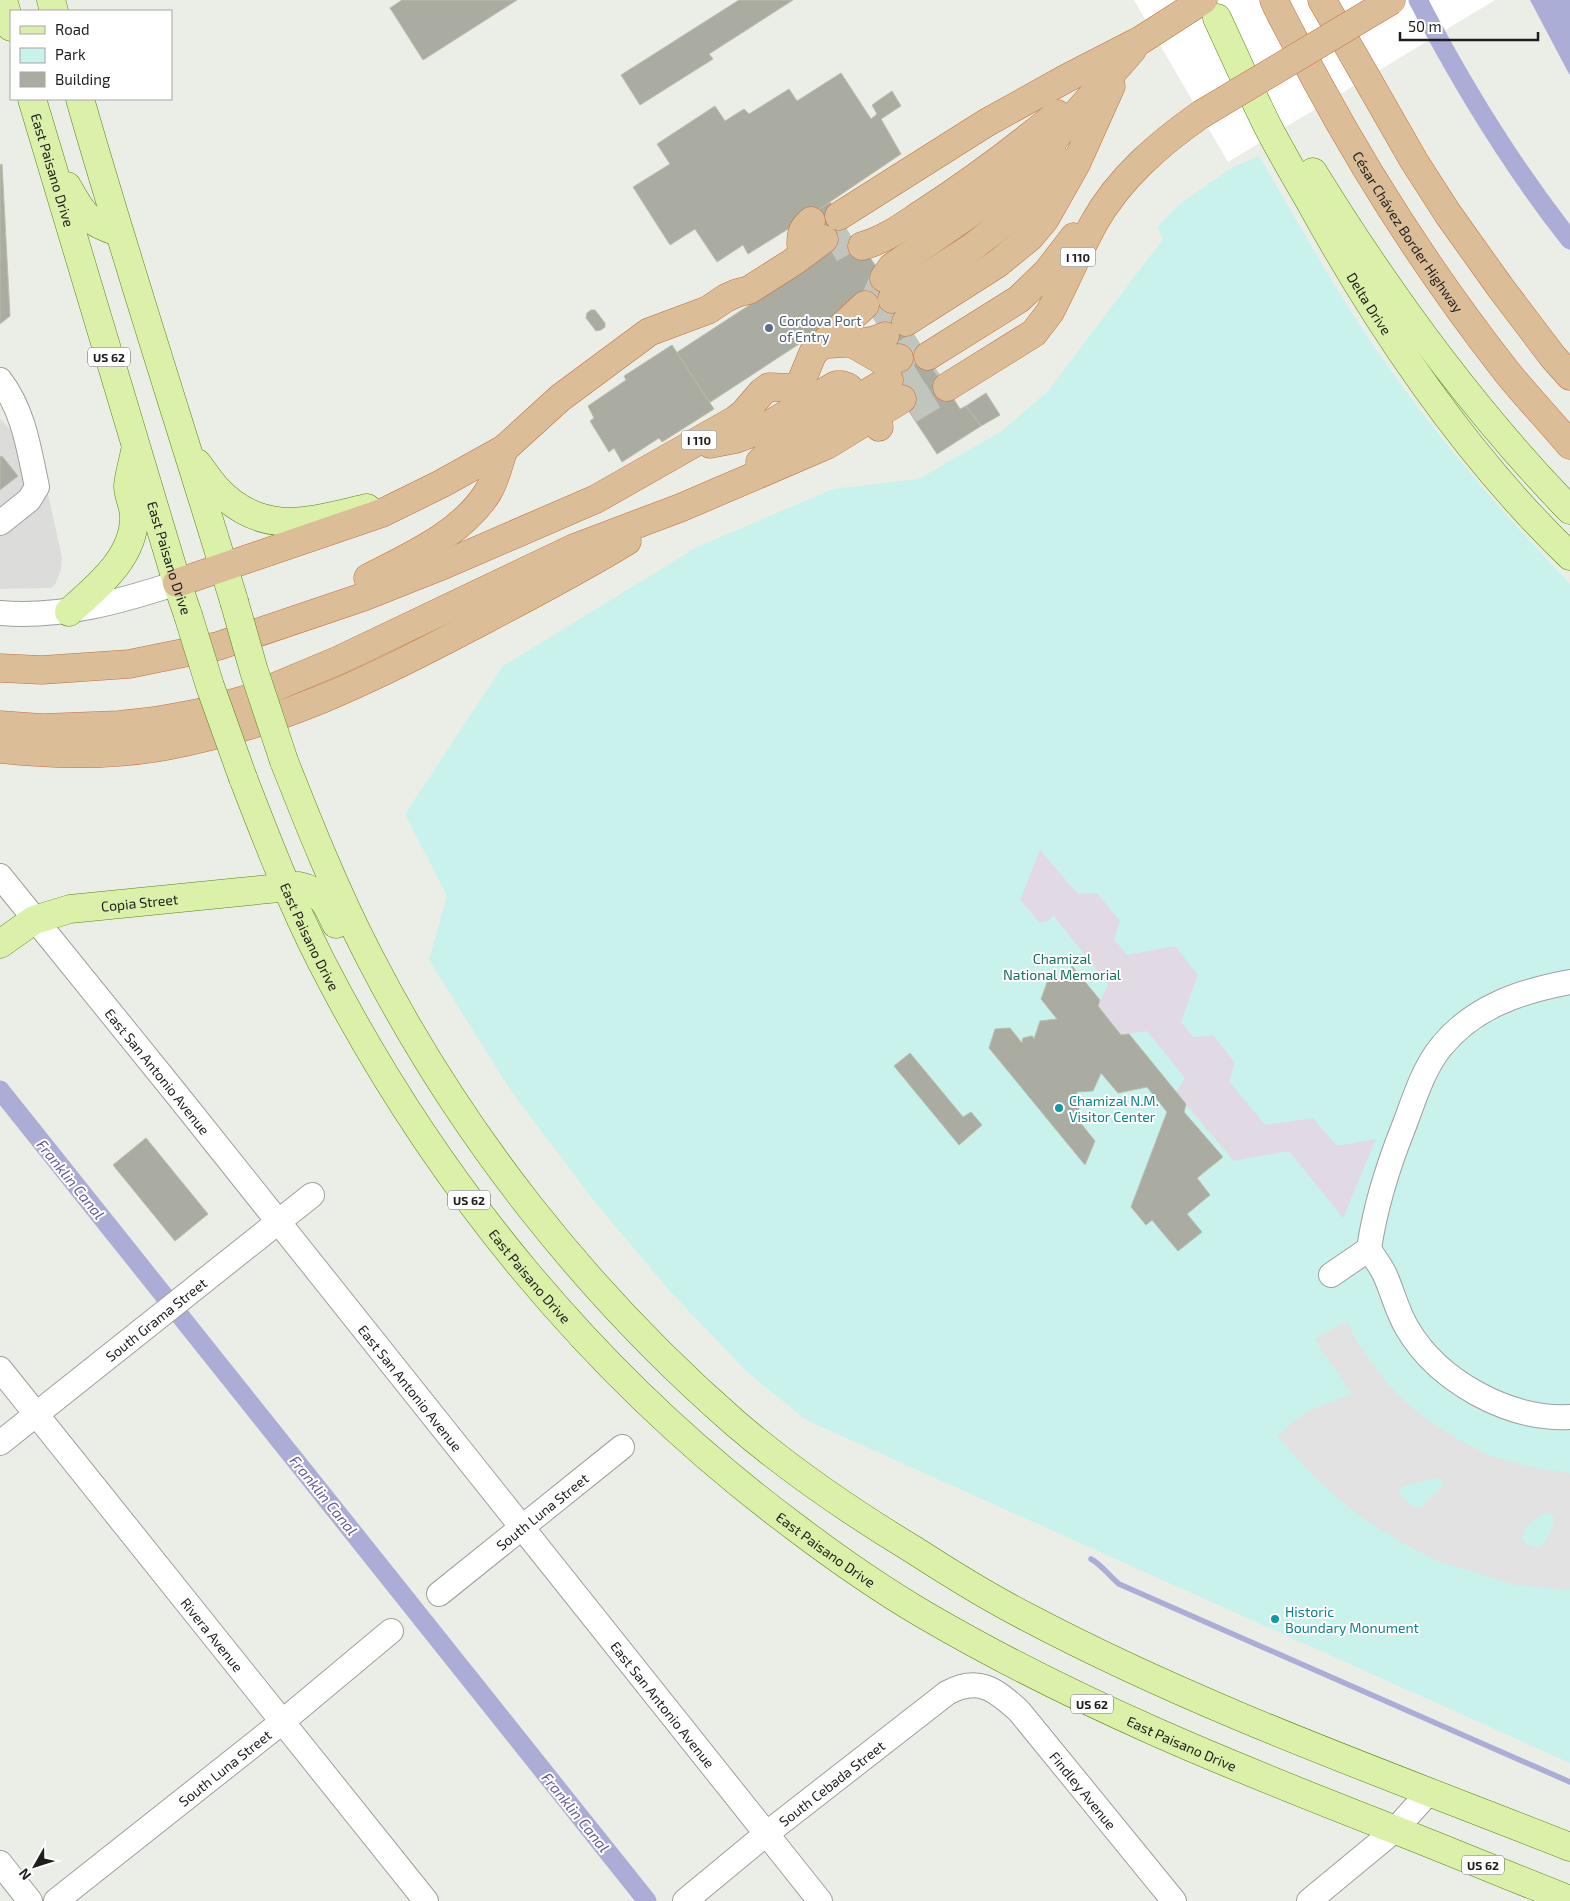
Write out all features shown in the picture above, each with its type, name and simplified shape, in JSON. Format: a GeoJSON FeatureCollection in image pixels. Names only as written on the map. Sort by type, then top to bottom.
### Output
{"type":"FeatureCollection","features":[{"type":"Feature","properties":{"kind":"highway","name":"César Chávez Border Highway"},"geometry":{"type":"LineString","coordinates":[[1274,0],[1345,133],[1412,242],[1507,372],[1570,445]]}},
{"type":"Feature","properties":{"kind":"highway"},"geometry":{"type":"LineString","coordinates":[[1322,0],[1414,161],[1448,214],[1523,318],[1570,376]]}},
{"type":"Feature","properties":{"kind":"highway"},"geometry":{"type":"LineString","coordinates":[[1334,0],[1368,79]]}},
{"type":"Feature","properties":{"kind":"highway","name":"I 110"},"geometry":{"type":"LineString","coordinates":[[895,343],[1009,306],[1031,289],[1080,230],[1145,158],[1169,137],[1200,115],[1392,0]]}},
{"type":"Feature","properties":{"kind":"highway"},"geometry":{"type":"LineString","coordinates":[[828,234],[878,242],[949,196],[1018,146],[1072,88],[1147,36],[1209,6]]}},
{"type":"Feature","properties":{"kind":"highway","name":"I 110"},"geometry":{"type":"LineString","coordinates":[[735,483],[760,462],[819,433],[868,412],[895,343],[892,266],[1010,186],[1147,36]]}},
{"type":"Feature","properties":{"kind":"highway"},"geometry":{"type":"LineString","coordinates":[[177,583],[382,513],[441,484],[504,448],[560,398],[649,332],[708,310],[726,298],[749,290],[828,234],[919,148],[1003,101],[1072,88],[1121,64]]}},
{"type":"Feature","properties":{"kind":"highway","name":"I 110"},"geometry":{"type":"LineString","coordinates":[[895,343],[1030,237],[1044,219],[1076,164],[1121,64]]}},
{"type":"Feature","properties":{"kind":"highway","name":"I 110"},"geometry":{"type":"LineString","coordinates":[[735,483],[772,478],[830,455],[868,412],[895,343],[971,248],[1010,218],[1026,200],[1121,64]]}},
{"type":"Feature","properties":{"kind":"highway","name":"I 110"},"geometry":{"type":"LineString","coordinates":[[895,343],[988,299],[1032,264],[1048,244],[1062,211],[1082,177],[1095,146],[1102,108]]}},
{"type":"Feature","properties":{"kind":"highway","name":"I 110"},"geometry":{"type":"LineString","coordinates":[[895,343],[1004,334],[1022,319],[1056,281],[1116,191]]}},
{"type":"Feature","properties":{"kind":"highway","name":"I 110"},"geometry":{"type":"LineString","coordinates":[[299,618],[363,597],[409,579],[613,490],[739,417],[769,387],[794,388],[801,382],[813,353],[823,344],[846,335],[867,330],[895,343],[1034,333],[1050,312],[1094,222]]}},
{"type":"Feature","properties":{"kind":"highway"},"geometry":{"type":"LineString","coordinates":[[681,451],[736,439],[754,432],[836,385],[842,384],[848,387],[868,412]]}},
{"type":"Feature","properties":{"kind":"highway"},"geometry":{"type":"LineString","coordinates":[[0,668],[42,670],[129,664],[218,646],[299,618],[354,585],[403,560],[434,541],[474,512],[489,490],[504,448]]}},
{"type":"Feature","properties":{"kind":"highway"},"geometry":{"type":"LineString","coordinates":[[0,725],[42,728],[119,726],[155,722],[199,713],[244,700],[339,660],[574,548],[680,508],[735,483]]}},
{"type":"Feature","properties":{"kind":"highway"},"geometry":{"type":"LineString","coordinates":[[0,749],[38,753],[114,752],[164,747],[240,729],[304,708],[414,658],[568,576],[680,508]]}},
{"type":"Feature","properties":{"kind":"main road"},"geometry":{"type":"LineString","coordinates":[[3,0],[10,24]]}},
{"type":"Feature","properties":{"kind":"main road","name":"Delta Drive"},"geometry":{"type":"LineString","coordinates":[[1209,6],[1388,288],[1443,364],[1487,418],[1570,510]]}},
{"type":"Feature","properties":{"kind":"main road","name":"Delta Drive"},"geometry":{"type":"LineString","coordinates":[[1209,6],[1269,129],[1325,231],[1375,313],[1449,419],[1504,485],[1570,556]]}},
{"type":"Feature","properties":{"kind":"main road","name":"East Paisano Drive"},"geometry":{"type":"LineString","coordinates":[[32,100],[177,583],[210,686],[243,778],[286,887],[320,960],[369,1050],[414,1122],[462,1191],[529,1277],[619,1376],[744,1489],[840,1560],[920,1612],[1004,1659],[1096,1706],[1168,1738],[1395,1830],[1527,1892],[1570,1900]]}},
{"type":"Feature","properties":{"kind":"main road"},"geometry":{"type":"LineString","coordinates":[[80,100],[118,232],[189,451],[254,670],[284,761],[334,886],[370,958],[436,1075],[502,1170],[566,1251],[598,1288],[683,1376],[738,1425],[795,1471],[851,1512],[975,1589],[1137,1671],[1261,1725],[1570,1847]]}},
{"type":"Feature","properties":{"kind":"main road"},"geometry":{"type":"LineString","coordinates":[[49,157],[84,214],[97,225],[118,232]]}},
{"type":"Feature","properties":{"kind":"main road"},"geometry":{"type":"LineString","coordinates":[[69,612],[110,572],[124,554],[130,540],[134,516],[128,486],[136,445]]}},
{"type":"Feature","properties":{"kind":"main road"},"geometry":{"type":"LineString","coordinates":[[189,451],[216,488],[234,504],[251,514],[273,522],[294,522],[338,515],[410,498]]}},
{"type":"Feature","properties":{"kind":"main road","name":"Copia Street"},"geometry":{"type":"LineString","coordinates":[[0,944],[34,920],[70,909],[299,886],[309,888],[318,893],[328,906],[343,940],[370,958]]}},
{"type":"Feature","properties":{"kind":"street"},"geometry":{"type":"LineString","coordinates":[[0,380],[17,408],[24,427],[37,487],[29,500],[0,523]]}},
{"type":"Feature","properties":{"kind":"street"},"geometry":{"type":"LineString","coordinates":[[0,613],[21,615],[69,612],[136,596],[177,583]]}},
{"type":"Feature","properties":{"kind":"street","name":"East San Antonio Avenue"},"geometry":{"type":"LineString","coordinates":[[0,876],[820,1901]]}},
{"type":"Feature","properties":{"kind":"street"},"geometry":{"type":"LineString","coordinates":[[1570,982],[1520,994],[1487,1008],[1461,1026],[1440,1048],[1424,1075],[1394,1151],[1374,1217],[1369,1250],[1385,1274],[1396,1307],[1407,1329],[1434,1363],[1454,1380],[1478,1395],[1519,1411],[1540,1416],[1570,1418]]}},
{"type":"Feature","properties":{"kind":"street","name":"South Grama Street"},"geometry":{"type":"LineString","coordinates":[[0,1443],[312,1195]]}},
{"type":"Feature","properties":{"kind":"street"},"geometry":{"type":"LineString","coordinates":[[1331,1275],[1369,1250]]}},
{"type":"Feature","properties":{"kind":"street","name":"Rivera Avenue"},"geometry":{"type":"LineString","coordinates":[[0,1369],[426,1901]]}},
{"type":"Feature","properties":{"kind":"street","name":"South Luna Street"},"geometry":{"type":"LineString","coordinates":[[439,1594],[622,1447]]}},
{"type":"Feature","properties":{"kind":"street","name":"South Luna Street"},"geometry":{"type":"LineString","coordinates":[[56,1901],[282,1722],[391,1631]]}},
{"type":"Feature","properties":{"kind":"street","name":"South Cebada Street"},"geometry":{"type":"LineString","coordinates":[[684,1901],[766,1834],[947,1693],[960,1686],[971,1684],[985,1687]]}},
{"type":"Feature","properties":{"kind":"street","name":"Findley Avenue"},"geometry":{"type":"LineString","coordinates":[[985,1687],[1006,1699],[1019,1711],[1174,1901]]}},
{"type":"Feature","properties":{"kind":"street"},"geometry":{"type":"LineString","coordinates":[[1309,1901],[1395,1830],[1429,1792]]}},
{"type":"Feature","properties":{"kind":"street"},"geometry":{"type":"LineString","coordinates":[[0,1864],[30,1901]]}},
{"type":"Feature","properties":{"kind":"shaded area"},"geometry":{"type":"Polygon","coordinates":[[[1530,0],[1570,0],[1570,75],[1568,72],[1530,0]]]}},
{"type":"Feature","properties":{"kind":"shaded area"},"geometry":{"type":"Polygon","coordinates":[[[0,418],[9,429],[39,453],[62,557],[61,569],[55,585],[51,588],[0,589],[0,418]]]}},
{"type":"Feature","properties":{"kind":"shaded area"},"geometry":{"type":"Polygon","coordinates":[[[1040,850],[1078,894],[1097,893],[1120,921],[1114,939],[1127,955],[1175,946],[1198,975],[1181,1022],[1193,1037],[1213,1035],[1235,1063],[1229,1081],[1265,1125],[1313,1118],[1337,1146],[1376,1139],[1343,1218],[1289,1151],[1234,1161],[1176,1093],[1185,1078],[1147,1031],[1121,1035],[1098,1006],[1108,984],[1053,915],[1050,920],[1040,923],[1020,900],[1040,850]]]}},
{"type":"Feature","properties":{"kind":"shaded area"},"geometry":{"type":"Polygon","coordinates":[[[1347,1321],[1357,1342],[1386,1382],[1413,1409],[1435,1425],[1490,1456],[1531,1467],[1570,1473],[1570,1590],[1515,1585],[1435,1560],[1365,1520],[1309,1472],[1277,1435],[1306,1412],[1352,1394],[1314,1339],[1347,1321]],[[1439,1478],[1404,1486],[1400,1489],[1400,1493],[1402,1497],[1416,1508],[1421,1508],[1444,1484],[1439,1478]],[[1544,1513],[1527,1526],[1522,1538],[1525,1543],[1536,1548],[1544,1544],[1554,1523],[1554,1518],[1550,1513],[1544,1513]]]}},
{"type":"Feature","properties":{"kind":"green space","name":"Chamizal National Memorial"},"geometry":{"type":"Polygon","coordinates":[[[1259,156],[1350,310],[1400,383],[1481,486],[1570,584],[1570,1763],[806,1420],[746,1371],[668,1289],[594,1201],[511,1091],[429,960],[447,896],[405,814],[503,666],[697,547],[833,489],[919,479],[1003,430],[1048,391],[1163,239],[1157,227],[1181,203],[1233,167],[1259,156]]]}},
{"type":"Feature","properties":{"kind":"pier"},"geometry":{"type":"Polygon","coordinates":[[[1134,0],[1495,0],[1228,162],[1134,0]]]}},
{"type":"Feature","properties":{"kind":"building"},"geometry":{"type":"Polygon","coordinates":[[[402,0],[517,0],[423,60],[390,8],[402,0]]]}},
{"type":"Feature","properties":{"kind":"building"},"geometry":{"type":"Polygon","coordinates":[[[739,0],[793,0],[709,54],[713,59],[640,105],[621,75],[739,0]]]}},
{"type":"Feature","properties":{"kind":"building"},"geometry":{"type":"Polygon","coordinates":[[[841,73],[871,119],[877,114],[872,105],[892,91],[901,106],[881,119],[901,154],[809,216],[748,254],[743,245],[717,262],[695,229],[670,245],[633,187],[670,164],[657,144],[715,106],[725,121],[744,109],[749,114],[789,89],[797,101],[841,73]]]}},
{"type":"Feature","properties":{"kind":"building"},"geometry":{"type":"Polygon","coordinates":[[[2,164],[10,316],[0,324],[0,165],[2,164]]]}},
{"type":"Feature","properties":{"kind":"building","name":"Cordova Port of Entry"},"geometry":{"type":"Polygon","coordinates":[[[830,202],[851,237],[862,246],[884,278],[906,322],[960,409],[966,406],[981,426],[937,454],[883,372],[902,362],[863,302],[709,403],[676,353],[832,251],[809,216],[830,202]]]}},
{"type":"Feature","properties":{"kind":"building"},"geometry":{"type":"Polygon","coordinates":[[[595,310],[605,323],[605,327],[601,330],[596,331],[586,318],[587,313],[595,310]]]}},
{"type":"Feature","properties":{"kind":"building"},"geometry":{"type":"Polygon","coordinates":[[[672,345],[714,409],[662,442],[659,438],[622,462],[614,448],[609,452],[590,421],[594,418],[588,406],[626,380],[624,376],[672,345]]]}},
{"type":"Feature","properties":{"kind":"building"},"geometry":{"type":"Polygon","coordinates":[[[986,393],[1000,415],[981,426],[966,406],[986,393]]]}},
{"type":"Feature","properties":{"kind":"building"},"geometry":{"type":"Polygon","coordinates":[[[2,456],[18,476],[0,490],[0,457],[2,456]]]}},
{"type":"Feature","properties":{"kind":"building","name":"Chamizal N.M. Visitor Center"},"geometry":{"type":"Polygon","coordinates":[[[1072,966],[1100,1000],[1098,1006],[1121,1035],[1129,1034],[1186,1104],[1184,1112],[1223,1157],[1197,1178],[1210,1195],[1187,1214],[1202,1232],[1178,1251],[1152,1220],[1146,1225],[1131,1207],[1167,1112],[1147,1087],[1118,1093],[1101,1073],[1093,1091],[1077,1092],[1076,1098],[1081,1104],[1073,1122],[1079,1121],[1095,1141],[1085,1165],[989,1048],[995,1029],[1010,1028],[1022,1043],[1023,1038],[1032,1036],[1034,1039],[1040,1021],[1057,1019],[1041,999],[1048,980],[1068,977],[1072,966]]]}},
{"type":"Feature","properties":{"kind":"building"},"geometry":{"type":"Polygon","coordinates":[[[910,1053],[963,1117],[971,1112],[982,1125],[959,1145],[894,1066],[910,1053]]]}},
{"type":"Feature","properties":{"kind":"building"},"geometry":{"type":"Polygon","coordinates":[[[146,1138],[208,1214],[175,1241],[113,1165],[146,1138]]]}},
{"type":"Feature","properties":{"kind":"waterway"},"geometry":{"type":"LineString","coordinates":[[1418,0],[1488,124],[1548,212],[1570,240]]}},
{"type":"Feature","properties":{"kind":"waterway","name":"Franklin Canal"},"geometry":{"type":"LineString","coordinates":[[0,1090],[647,1901]]}},
{"type":"Feature","properties":{"kind":"waterway"},"geometry":{"type":"LineString","coordinates":[[1091,1559],[1099,1564],[1119,1584],[1570,1782]]}},
{"type":"Feature","properties":{"kind":"tunnel"},"geometry":{"type":"LineString","coordinates":[[830,249],[851,237]]}},
{"type":"Feature","properties":{"kind":"tunnel"},"geometry":{"type":"LineString","coordinates":[[875,299],[884,278]]}},
{"type":"Feature","properties":{"kind":"tunnel"},"geometry":{"type":"LineString","coordinates":[[877,324],[899,310]]}},
{"type":"Feature","properties":{"kind":"tunnel"},"geometry":{"type":"LineString","coordinates":[[899,358],[920,344]]}},
{"type":"Feature","properties":{"kind":"tunnel"},"geometry":{"type":"LineString","coordinates":[[895,388],[933,364]]}},
{"type":"Feature","properties":{"kind":"tunnel"},"geometry":{"type":"LineString","coordinates":[[909,410],[947,387]]}},
{"type":"Feature","properties":{"kind":"place","name":"Cordova Port of Entry"},"geometry":{"type":"Point","coordinates":[769,328]}},
{"type":"Feature","properties":{"kind":"place","name":"Chamizal N.M. Visitor Center"},"geometry":{"type":"Point","coordinates":[1059,1108]}},
{"type":"Feature","properties":{"kind":"place","name":"Historic Boundary Monument"},"geometry":{"type":"Point","coordinates":[1275,1619]}}]}
